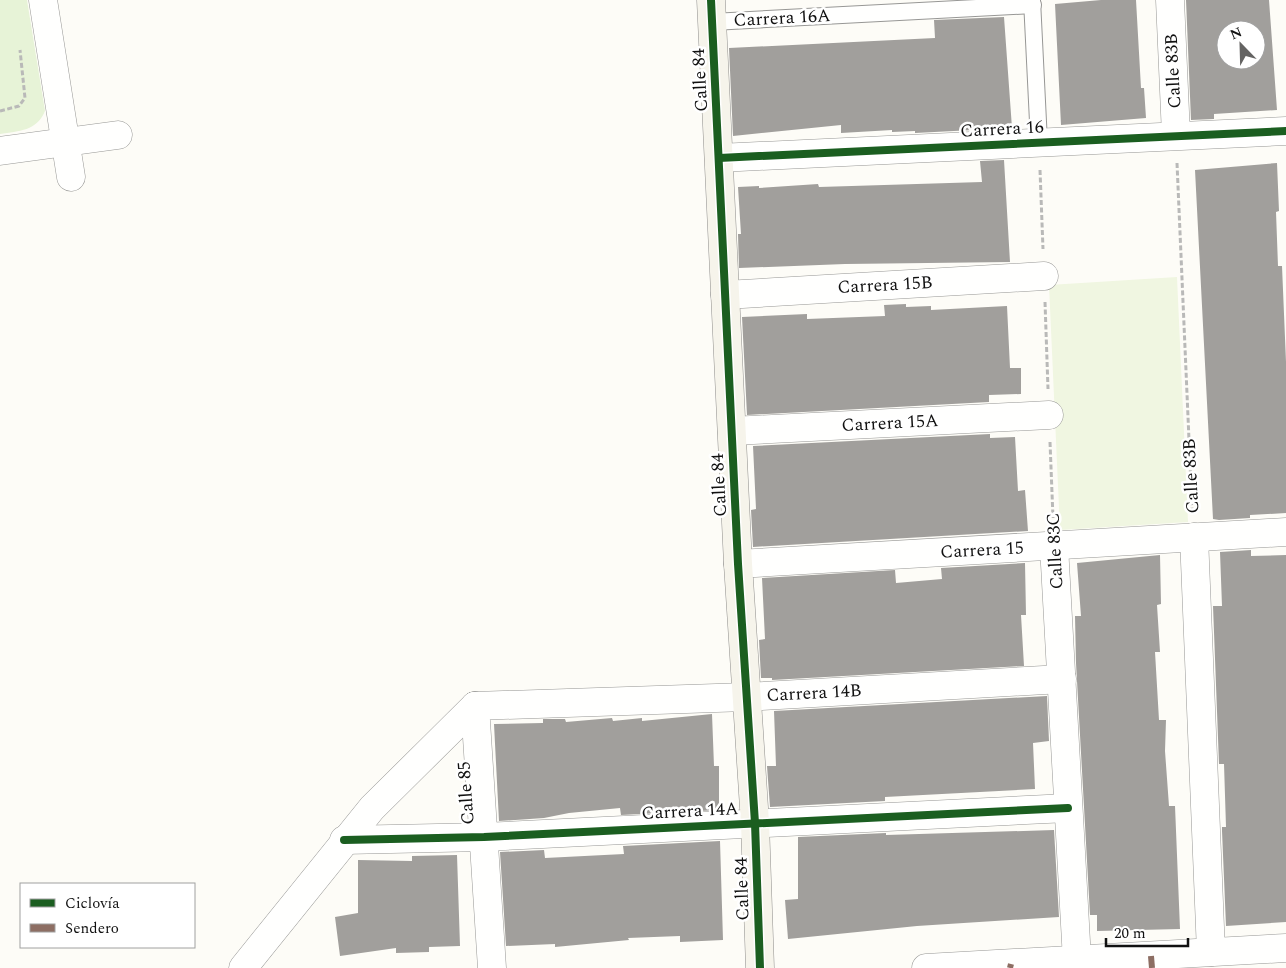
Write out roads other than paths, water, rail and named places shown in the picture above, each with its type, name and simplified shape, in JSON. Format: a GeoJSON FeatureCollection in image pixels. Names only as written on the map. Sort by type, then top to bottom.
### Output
{"type":"FeatureCollection","features":[{"type":"Feature","properties":{"kind":"street"},"geometry":{"type":"LineString","coordinates":[[43,0],[70,177]]}},
{"type":"Feature","properties":{"kind":"street","name":"Calle 83B"},"geometry":{"type":"LineString","coordinates":[[1170,0],[1176,135]]}},
{"type":"Feature","properties":{"kind":"street","name":"Calle 84"},"geometry":{"type":"LineString","coordinates":[[711,11],[738,564],[755,823],[760,968]]}},
{"type":"Feature","properties":{"kind":"street","name":"Carrera 16"},"geometry":{"type":"LineString","coordinates":[[719,158],[1286,131]]}},
{"type":"Feature","properties":{"kind":"street"},"geometry":{"type":"LineString","coordinates":[[0,151],[118,135]]}},
{"type":"Feature","properties":{"kind":"street","name":"Carrera 15B"},"geometry":{"type":"LineString","coordinates":[[725,294],[1044,276]]}},
{"type":"Feature","properties":{"kind":"street","name":"Carrera 15A"},"geometry":{"type":"LineString","coordinates":[[732,431],[1049,415]]}},
{"type":"Feature","properties":{"kind":"street","name":"Carrera 15"},"geometry":{"type":"LineString","coordinates":[[738,564],[1286,532]]}},
{"type":"Feature","properties":{"kind":"street","name":"Calle 83B"},"geometry":{"type":"LineString","coordinates":[[1194,537],[1212,952]]}},
{"type":"Feature","properties":{"kind":"street","name":"Calle 83C"},"geometry":{"type":"LineString","coordinates":[[1054,546],[1077,960]]}},
{"type":"Feature","properties":{"kind":"street","name":"Carrera 14B"},"geometry":{"type":"LineString","coordinates":[[475,706],[746,697],[1062,679]]}},
{"type":"Feature","properties":{"kind":"street"},"geometry":{"type":"LineString","coordinates":[[242,968],[344,840],[372,808],[475,706]]}},
{"type":"Feature","properties":{"kind":"street","name":"Calle 85"},"geometry":{"type":"LineString","coordinates":[[475,706],[492,968]]}},
{"type":"Feature","properties":{"kind":"street","name":"Carrera 14A"},"geometry":{"type":"LineString","coordinates":[[344,840],[484,837],[1068,808]]}},
{"type":"Feature","properties":{"kind":"street"},"geometry":{"type":"LineString","coordinates":[[926,968],[1286,948]]}},
{"type":"Feature","properties":{"kind":"lane","name":"Carrera 16A"},"geometry":{"type":"LineString","coordinates":[[711,11],[1032,2]]}},
{"type":"Feature","properties":{"kind":"lane"},"geometry":{"type":"LineString","coordinates":[[1032,2],[1039,142]]}}]}
